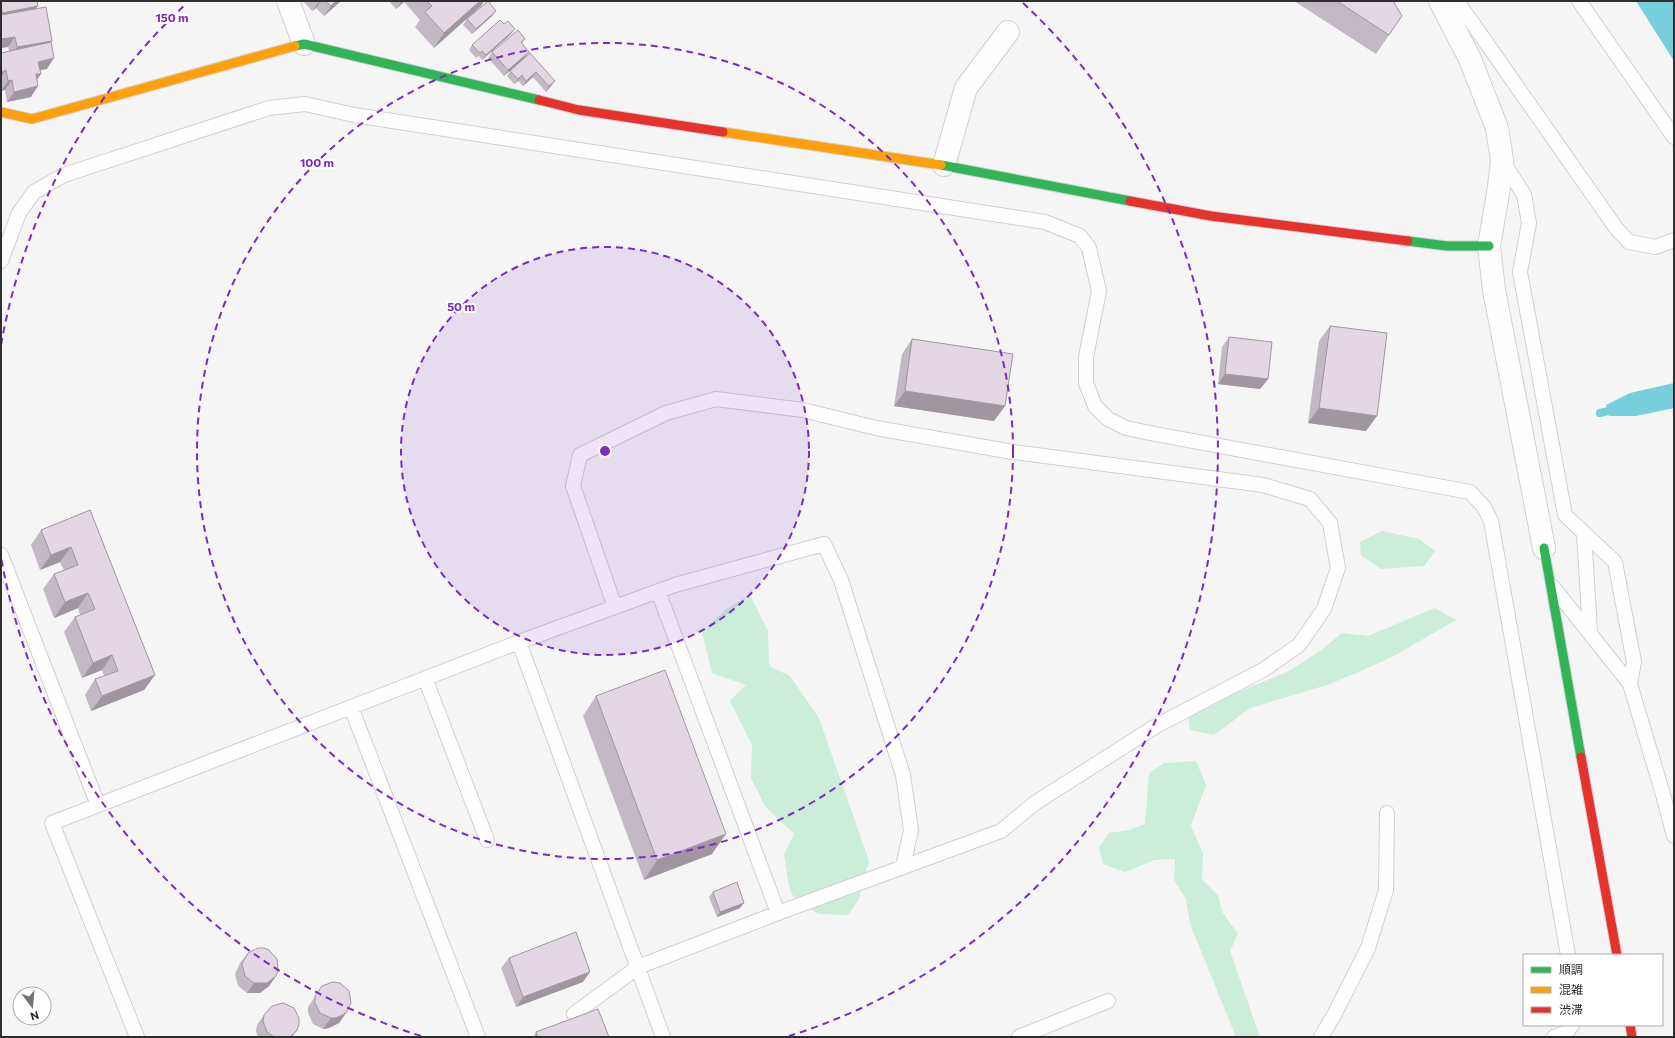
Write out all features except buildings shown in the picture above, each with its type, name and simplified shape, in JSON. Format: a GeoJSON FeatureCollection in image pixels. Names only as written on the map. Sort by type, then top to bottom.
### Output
{"type":"FeatureCollection","features":[{"type":"Feature","properties":{"kind":"street"},"geometry":{"type":"LineString","coordinates":[[288,1],[304,44]]}},
{"type":"Feature","properties":{"kind":"street"},"geometry":{"type":"LineString","coordinates":[[1440,1],[1473,66],[1497,128],[1502,160],[1500,187],[1489,246],[1494,290],[1544,548],[1617,954]]}},
{"type":"Feature","properties":{"kind":"street"},"geometry":{"type":"LineString","coordinates":[[944,165],[966,88],[1008,32]]}},
{"type":"Feature","properties":{"kind":"street"},"geometry":{"type":"LineString","coordinates":[[1,112],[32,119],[304,44],[579,110],[944,165],[1211,216],[1447,246],[1489,246]]}},
{"type":"Feature","properties":{"kind":"street"},"geometry":{"type":"LineString","coordinates":[[1630,1026],[1632,1037]]}},
{"type":"Feature","properties":{"kind":"lane"},"geometry":{"type":"LineString","coordinates":[[1457,1],[1616,228],[1629,242],[1656,247],[1674,240]]}},
{"type":"Feature","properties":{"kind":"lane"},"geometry":{"type":"LineString","coordinates":[[1580,1],[1674,137]]}},
{"type":"Feature","properties":{"kind":"lane"},"geometry":{"type":"LineString","coordinates":[[1,261],[19,213],[34,192],[64,175],[269,108],[305,104],[354,115],[1045,222],[1080,236],[1089,248],[1098,291],[1086,357],[1086,383],[1095,406],[1108,419],[1126,428],[1155,434],[1470,492],[1484,507],[1490,521],[1568,954]]}},
{"type":"Feature","properties":{"kind":"lane"},"geometry":{"type":"LineString","coordinates":[[1502,160],[1524,195],[1529,223],[1520,272],[1565,515],[1615,562],[1634,662],[1630,684]]}},
{"type":"Feature","properties":{"kind":"lane"},"geometry":{"type":"LineString","coordinates":[[574,1014],[638,967],[778,913],[1001,831],[1035,803],[1156,726],[1263,670],[1299,645],[1324,609],[1338,568],[1330,523],[1310,499],[1263,485],[1007,451],[876,428],[803,410],[716,399],[666,413],[580,455],[573,486],[615,607]]}},
{"type":"Feature","properties":{"kind":"lane"},"geometry":{"type":"LineString","coordinates":[[1584,533],[1590,632]]}},
{"type":"Feature","properties":{"kind":"lane"},"geometry":{"type":"LineString","coordinates":[[137,1037],[52,823],[519,642],[658,591],[824,544],[841,580],[903,775],[911,830],[903,867]]}},
{"type":"Feature","properties":{"kind":"lane"},"geometry":{"type":"LineString","coordinates":[[1,555],[98,805]]}},
{"type":"Feature","properties":{"kind":"lane"},"geometry":{"type":"LineString","coordinates":[[1550,584],[1590,632],[1630,684],[1674,836]]}},
{"type":"Feature","properties":{"kind":"lane"},"geometry":{"type":"LineString","coordinates":[[658,591],[778,913]]}},
{"type":"Feature","properties":{"kind":"lane"},"geometry":{"type":"LineString","coordinates":[[519,642],[663,1037]]}},
{"type":"Feature","properties":{"kind":"lane"},"geometry":{"type":"LineString","coordinates":[[425,678],[487,840]]}},
{"type":"Feature","properties":{"kind":"lane"},"geometry":{"type":"LineString","coordinates":[[351,707],[478,1037]]}},
{"type":"Feature","properties":{"kind":"lane"},"geometry":{"type":"LineString","coordinates":[[1321,1037],[1334,1015],[1368,948],[1386,890],[1387,813]]}},
{"type":"Feature","properties":{"kind":"lane"},"geometry":{"type":"LineString","coordinates":[[1019,1037],[1108,1001]]}},
{"type":"Feature","properties":{"kind":"lane"},"geometry":{"type":"LineString","coordinates":[[1554,1037],[1567,1032],[1571,1026]]}},
{"type":"Feature","properties":{"kind":"green space"},"geometry":{"type":"Polygon","coordinates":[[[1382,531],[1419,539],[1435,551],[1424,566],[1381,569],[1361,555],[1360,542],[1382,531]]]}},
{"type":"Feature","properties":{"kind":"green space"},"geometry":{"type":"Polygon","coordinates":[[[750,595],[768,631],[769,666],[790,676],[819,718],[869,861],[859,899],[848,915],[818,914],[793,896],[789,886],[784,854],[794,834],[765,806],[751,778],[752,745],[730,701],[746,685],[712,673],[702,632],[726,609],[750,595]]]}},
{"type":"Feature","properties":{"kind":"green space"},"geometry":{"type":"Polygon","coordinates":[[[1435,608],[1456,620],[1394,656],[1327,685],[1250,708],[1214,735],[1190,730],[1188,713],[1289,671],[1320,651],[1342,633],[1368,636],[1435,608]]]}},
{"type":"Feature","properties":{"kind":"green space"},"geometry":{"type":"Polygon","coordinates":[[[1196,761],[1206,785],[1191,826],[1203,853],[1202,879],[1218,895],[1223,913],[1238,934],[1230,951],[1260,1037],[1236,1037],[1190,924],[1186,899],[1174,880],[1175,859],[1154,860],[1125,872],[1103,864],[1099,847],[1109,833],[1129,830],[1145,824],[1149,773],[1164,763],[1196,761]]]}},
{"type":"Feature","properties":{"kind":"water"},"geometry":{"type":"Polygon","coordinates":[[[1636,1],[1674,1],[1674,61],[1636,1]]]}},
{"type":"Feature","properties":{"kind":"water"},"geometry":{"type":"Polygon","coordinates":[[[1674,383],[1674,408],[1636,416],[1609,416],[1606,405],[1630,393],[1674,383]]]}},
{"type":"Feature","properties":{"kind":"waterway"},"geometry":{"type":"LineString","coordinates":[[1600,413],[1617,409]]}},
{"type":"Feature","properties":{"kind":"traffic: fast"},"geometry":{"type":"LineString","coordinates":[[295,46],[304,44],[539,100]]}},
{"type":"Feature","properties":{"kind":"traffic: fast"},"geometry":{"type":"LineString","coordinates":[[941,165],[1130,201]]}},
{"type":"Feature","properties":{"kind":"traffic: fast"},"geometry":{"type":"LineString","coordinates":[[1408,241],[1447,246],[1489,246]]}},
{"type":"Feature","properties":{"kind":"traffic: fast"},"geometry":{"type":"LineString","coordinates":[[1544,548],[1581,757]]}},
{"type":"Feature","properties":{"kind":"traffic: slow"},"geometry":{"type":"LineString","coordinates":[[1,112],[32,119],[295,46]]}},
{"type":"Feature","properties":{"kind":"traffic: slow"},"geometry":{"type":"LineString","coordinates":[[723,132],[941,165]]}},
{"type":"Feature","properties":{"kind":"traffic: jam"},"geometry":{"type":"LineString","coordinates":[[539,100],[579,110],[723,132]]}},
{"type":"Feature","properties":{"kind":"traffic: jam"},"geometry":{"type":"LineString","coordinates":[[1130,201],[1211,216],[1408,241]]}},
{"type":"Feature","properties":{"kind":"traffic: jam"},"geometry":{"type":"LineString","coordinates":[[1581,757],[1617,954]]}},
{"type":"Feature","properties":{"kind":"traffic: jam"},"geometry":{"type":"LineString","coordinates":[[1630,1026],[1632,1037]]}}]}
